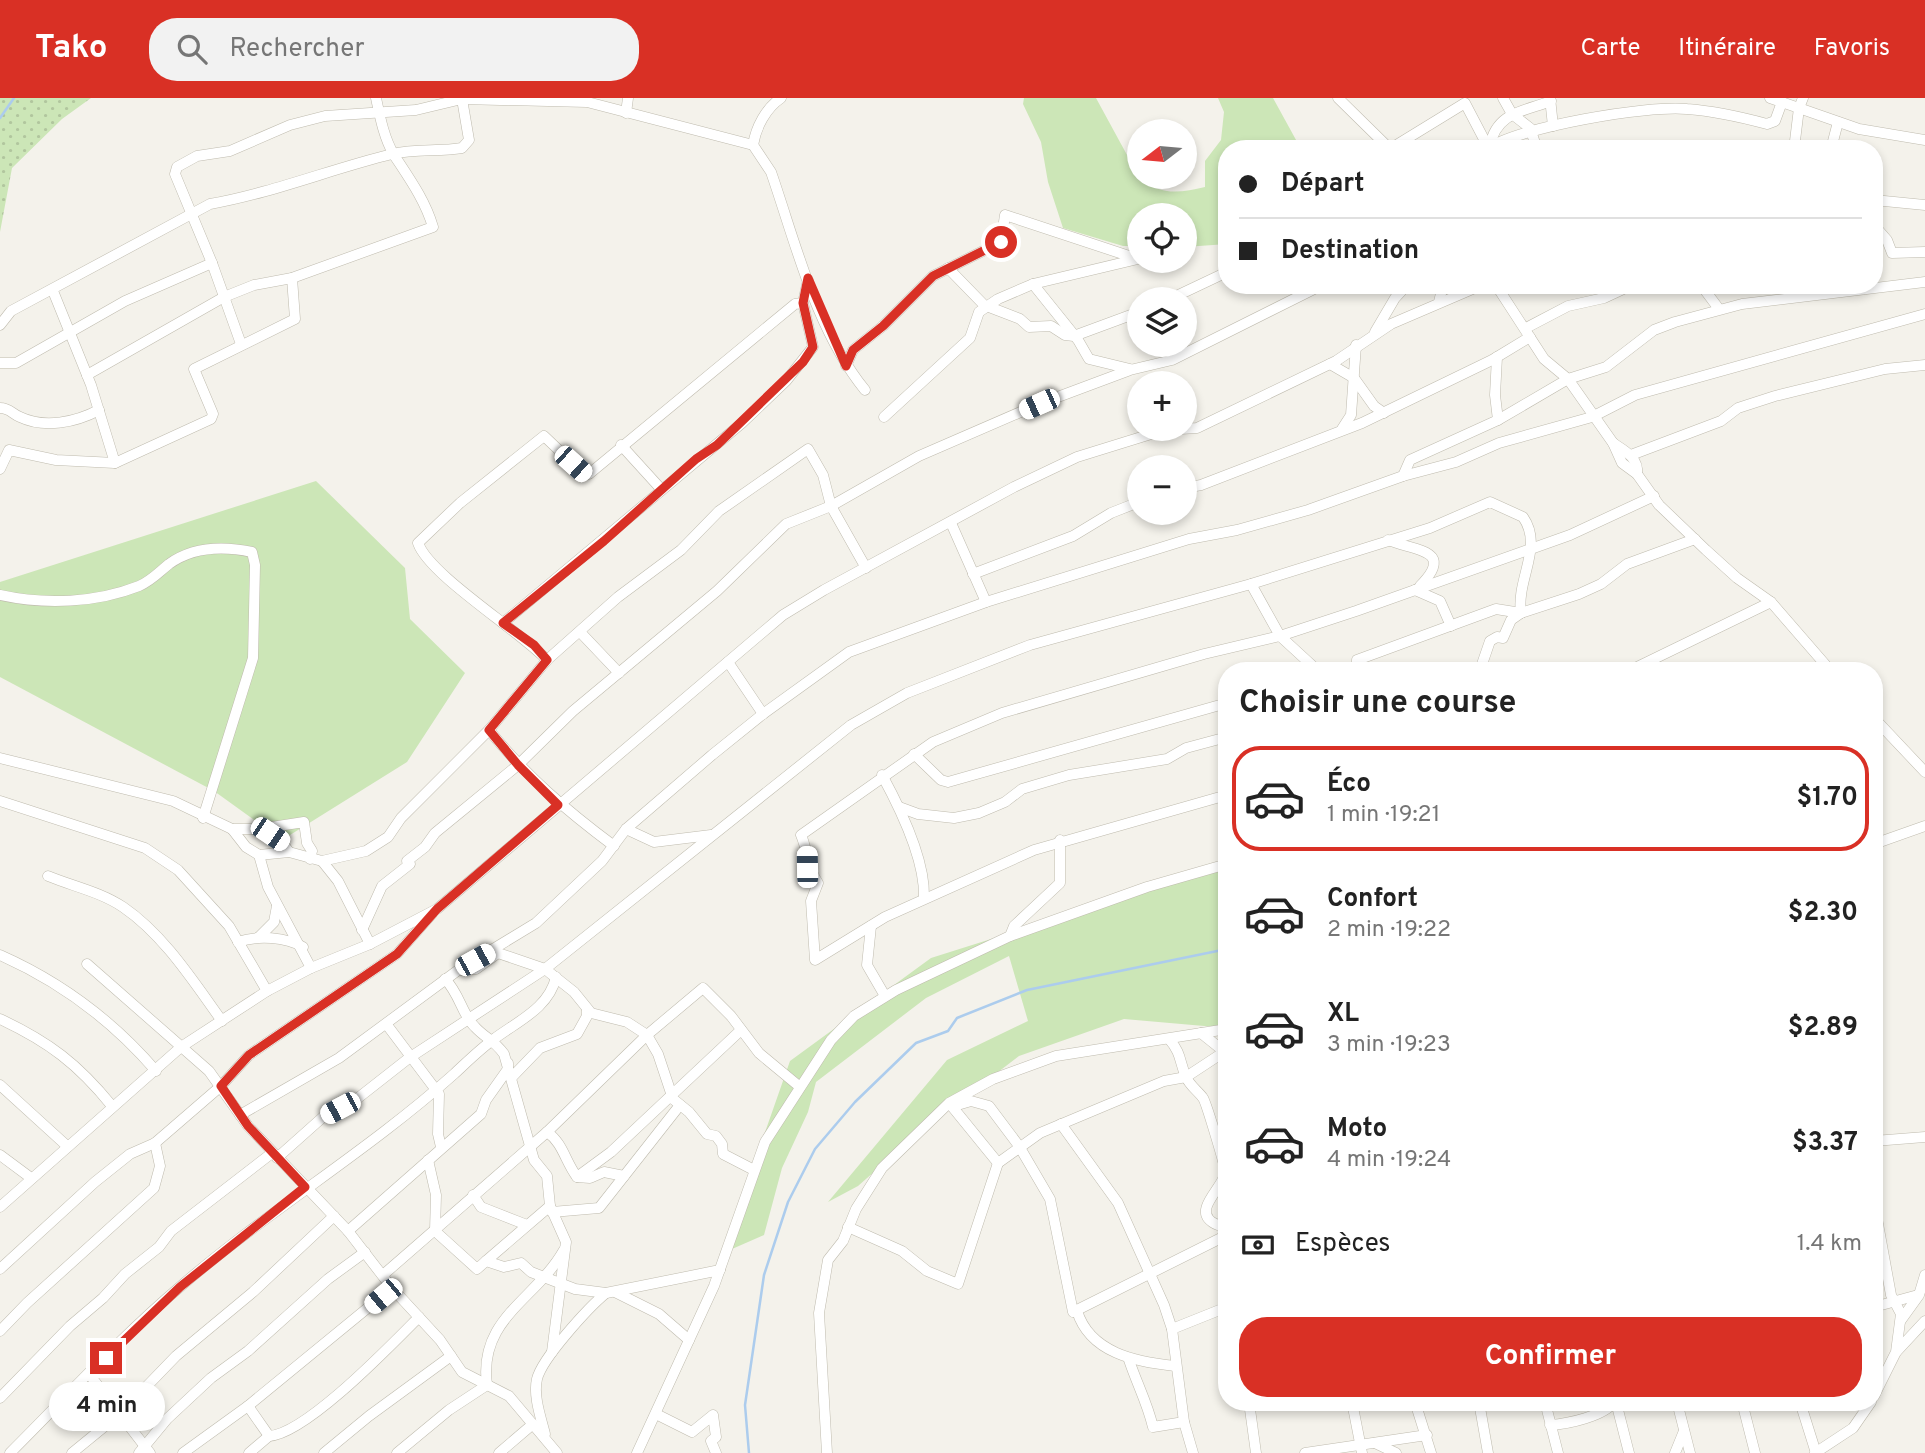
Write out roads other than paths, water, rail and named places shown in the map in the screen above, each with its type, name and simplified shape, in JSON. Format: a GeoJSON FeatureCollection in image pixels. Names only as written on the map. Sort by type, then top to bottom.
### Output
{"type":"FeatureCollection","features":[{"type":"Feature","properties":{"kind":"street"},"geometry":{"type":"LineString","coordinates":[[87,375],[224,297],[254,285],[292,278],[433,227],[411,180],[393,154],[376,98]]}},
{"type":"Feature","properties":{"kind":"street"},"geometry":{"type":"LineString","coordinates":[[626,113],[628,98]]}},
{"type":"Feature","properties":{"kind":"street"},"geometry":{"type":"LineString","coordinates":[[753,145],[755,134],[766,112],[781,98]]}},
{"type":"Feature","properties":{"kind":"street"},"geometry":{"type":"LineString","coordinates":[[1338,98],[1381,140]]}},
{"type":"Feature","properties":{"kind":"street"},"geometry":{"type":"LineString","coordinates":[[1503,98],[1512,114],[1532,133],[1534,140]]}},
{"type":"Feature","properties":{"kind":"street"},"geometry":{"type":"LineString","coordinates":[[1770,98],[1801,103],[1838,122],[1891,136],[1925,140]]}},
{"type":"Feature","properties":{"kind":"street"},"geometry":{"type":"LineString","coordinates":[[0,325],[11,312],[210,204],[247,197],[310,175],[393,154],[462,148],[470,140],[462,99]]}},
{"type":"Feature","properties":{"kind":"street"},"geometry":{"type":"LineString","coordinates":[[241,344],[193,213],[175,174],[177,167],[197,156],[230,151],[290,125],[325,116],[416,110],[462,99],[587,102],[753,145],[760,152],[771,172],[808,278],[846,366],[865,390]]}},
{"type":"Feature","properties":{"kind":"street"},"geometry":{"type":"LineString","coordinates":[[1492,140],[1512,114],[1550,100],[1553,126]]}},
{"type":"Feature","properties":{"kind":"street"},"geometry":{"type":"LineString","coordinates":[[1510,140],[1553,126],[1676,108],[1767,124],[1775,121],[1782,102]]}},
{"type":"Feature","properties":{"kind":"street"},"geometry":{"type":"LineString","coordinates":[[1405,140],[1465,103],[1484,140]]}},
{"type":"Feature","properties":{"kind":"street"},"geometry":{"type":"LineString","coordinates":[[1795,140],[1801,103]]}},
{"type":"Feature","properties":{"kind":"street"},"geometry":{"type":"LineString","coordinates":[[1833,140],[1838,122]]}},
{"type":"Feature","properties":{"kind":"street"},"geometry":{"type":"LineString","coordinates":[[1883,201],[1925,205]]}},
{"type":"Feature","properties":{"kind":"street"},"geometry":{"type":"LineString","coordinates":[[846,366],[853,350],[883,326],[933,276],[1001,242],[1005,215],[1138,259],[1010,292],[979,312],[970,338],[884,417]]}},
{"type":"Feature","properties":{"kind":"street"},"geometry":{"type":"LineString","coordinates":[[1883,235],[1888,240],[1892,253],[1925,252]]}},
{"type":"Feature","properties":{"kind":"street"},"geometry":{"type":"LineString","coordinates":[[0,363],[16,363],[144,292],[212,263]]}},
{"type":"Feature","properties":{"kind":"street"},"geometry":{"type":"LineString","coordinates":[[948,268],[980,301],[1020,319],[1029,327],[1051,326],[1065,335],[1074,336],[1127,316]]}},
{"type":"Feature","properties":{"kind":"street"},"geometry":{"type":"LineString","coordinates":[[1195,287],[1218,276]]}},
{"type":"Feature","properties":{"kind":"street"},"geometry":{"type":"LineString","coordinates":[[0,469],[9,450],[56,460],[115,463],[213,417],[194,369],[296,317],[292,278]]}},
{"type":"Feature","properties":{"kind":"street"},"geometry":{"type":"LineString","coordinates":[[503,623],[742,423],[812,352],[803,303],[808,278]]}},
{"type":"Feature","properties":{"kind":"street"},"geometry":{"type":"LineString","coordinates":[[1883,285],[1925,282]]}},
{"type":"Feature","properties":{"kind":"street"},"geometry":{"type":"LineString","coordinates":[[1033,284],[1089,359],[1130,370]]}},
{"type":"Feature","properties":{"kind":"street"},"geometry":{"type":"LineString","coordinates":[[52,291],[87,375],[115,463]]}},
{"type":"Feature","properties":{"kind":"street"},"geometry":{"type":"LineString","coordinates":[[362,930],[383,886],[410,864],[407,860],[425,847],[435,833],[518,765],[573,711],[717,591],[786,524],[831,506],[919,456],[1039,404],[1130,370],[1172,360],[1304,294]]}},
{"type":"Feature","properties":{"kind":"street"},"geometry":{"type":"LineString","coordinates":[[1375,333],[1399,294]]}},
{"type":"Feature","properties":{"kind":"street"},"geometry":{"type":"LineString","coordinates":[[1439,302],[1441,294]]}},
{"type":"Feature","properties":{"kind":"street"},"geometry":{"type":"LineString","coordinates":[[0,1269],[114,1166],[140,1149],[155,1143],[221,1086],[249,1055],[397,954],[437,909],[783,615],[1014,487],[1077,457],[1164,430],[1196,428],[1330,364],[1375,333],[1459,294]]}},
{"type":"Feature","properties":{"kind":"street"},"geometry":{"type":"LineString","coordinates":[[1502,294],[1551,367],[1567,379],[1613,443],[1622,463],[1637,474],[1695,539],[1737,578],[1771,602],[1823,662]]}},
{"type":"Feature","properties":{"kind":"street"},"geometry":{"type":"LineString","coordinates":[[1197,486],[1384,413],[1497,356],[1568,306],[1611,294]]}},
{"type":"Feature","properties":{"kind":"street"},"geometry":{"type":"LineString","coordinates":[[1708,294],[1719,309]]}},
{"type":"Feature","properties":{"kind":"street"},"geometry":{"type":"LineString","coordinates":[[1403,476],[1409,460],[1498,420],[1567,379],[1606,367],[1654,330],[1719,309],[1801,294]]}},
{"type":"Feature","properties":{"kind":"street"},"geometry":{"type":"LineString","coordinates":[[547,660],[534,645],[503,623],[442,570],[418,543],[460,503],[542,438],[587,475],[795,304],[803,303]]}},
{"type":"Feature","properties":{"kind":"street"},"geometry":{"type":"LineString","coordinates":[[240,1115],[339,1058],[387,1025],[445,979],[536,923],[614,846],[626,829],[763,714],[849,652],[986,603],[1189,539],[1237,530],[1308,510],[1403,476],[1457,462],[1499,443],[1592,417],[1635,396],[1925,314]]}},
{"type":"Feature","properties":{"kind":"street"},"geometry":{"type":"LineString","coordinates":[[1342,429],[1351,415],[1356,345]]}},
{"type":"Feature","properties":{"kind":"street"},"geometry":{"type":"LineString","coordinates":[[1497,356],[1495,395],[1498,420]]}},
{"type":"Feature","properties":{"kind":"street"},"geometry":{"type":"LineString","coordinates":[[1330,364],[1354,379],[1374,406],[1384,413]]}},
{"type":"Feature","properties":{"kind":"street"},"geometry":{"type":"LineString","coordinates":[[1631,455],[1721,421],[1738,408],[1775,396],[1885,369],[1925,365]]}},
{"type":"Feature","properties":{"kind":"street"},"geometry":{"type":"LineString","coordinates":[[0,408],[7,408],[20,418],[57,423],[83,418],[99,410]]}},
{"type":"Feature","properties":{"kind":"street"},"geometry":{"type":"LineString","coordinates":[[1613,443],[1631,455],[1638,468],[1637,474]]}},
{"type":"Feature","properties":{"kind":"street"},"geometry":{"type":"LineString","coordinates":[[621,445],[660,489]]}},
{"type":"Feature","properties":{"kind":"street"},"geometry":{"type":"LineString","coordinates":[[232,829],[246,847],[259,855],[289,852],[322,861],[366,851],[388,838],[401,818],[489,730],[547,660],[581,633],[618,597],[681,550],[719,510],[808,449],[823,475],[831,506],[866,568]]}},
{"type":"Feature","properties":{"kind":"street"},"geometry":{"type":"LineString","coordinates":[[1218,797],[1060,840],[924,897],[815,960],[811,901],[818,883],[807,867],[807,846],[800,836],[933,742],[1002,713],[1204,654],[1280,636],[1416,590],[1570,535],[1654,496]]}},
{"type":"Feature","properties":{"kind":"street"},"geometry":{"type":"LineString","coordinates":[[0,1398],[70,1326],[103,1298],[125,1274],[159,1247],[171,1231],[323,1117],[358,1098],[409,1058],[545,969],[850,725],[907,693],[1030,645],[1251,584],[1430,527],[1490,502],[1523,517],[1530,527],[1533,547],[1521,584],[1521,613]]}},
{"type":"Feature","properties":{"kind":"street"},"geometry":{"type":"LineString","coordinates":[[972,574],[1073,536],[1111,513],[1127,507]]}},
{"type":"Feature","properties":{"kind":"street"},"geometry":{"type":"LineString","coordinates":[[951,523],[986,603]]}},
{"type":"Feature","properties":{"kind":"street"},"geometry":{"type":"LineString","coordinates":[[1483,662],[1490,641],[1496,637],[1503,638],[1511,620],[1521,613],[1579,594],[1601,584],[1627,564],[1695,539]]}},
{"type":"Feature","properties":{"kind":"street"},"geometry":{"type":"LineString","coordinates":[[1388,540],[1416,547],[1432,555],[1432,574],[1416,590]]}},
{"type":"Feature","properties":{"kind":"street"},"geometry":{"type":"LineString","coordinates":[[0,595],[37,600],[97,599],[152,579],[172,562],[198,550],[229,548],[252,552],[255,565],[253,658],[203,818]]}},
{"type":"Feature","properties":{"kind":"street"},"geometry":{"type":"LineString","coordinates":[[1251,584],[1280,636],[1308,662]]}},
{"type":"Feature","properties":{"kind":"street"},"geometry":{"type":"LineString","coordinates":[[1416,590],[1440,601],[1451,626]]}},
{"type":"Feature","properties":{"kind":"street"},"geometry":{"type":"LineString","coordinates":[[1647,662],[1771,602]]}},
{"type":"Feature","properties":{"kind":"street"},"geometry":{"type":"LineString","coordinates":[[1357,662],[1496,609],[1521,613]]}},
{"type":"Feature","properties":{"kind":"street"},"geometry":{"type":"LineString","coordinates":[[581,633],[619,673]]}},
{"type":"Feature","properties":{"kind":"street"},"geometry":{"type":"LineString","coordinates":[[729,662],[763,714]]}},
{"type":"Feature","properties":{"kind":"street"},"geometry":{"type":"LineString","coordinates":[[914,754],[940,780],[948,782],[1218,705]]}},
{"type":"Feature","properties":{"kind":"street"},"geometry":{"type":"LineString","coordinates":[[1883,728],[1925,772]]}},
{"type":"Feature","properties":{"kind":"street"},"geometry":{"type":"LineString","coordinates":[[489,730],[518,765],[558,805],[614,846]]}},
{"type":"Feature","properties":{"kind":"street"},"geometry":{"type":"LineString","coordinates":[[899,807],[918,814],[954,818],[979,813],[1005,802],[1022,789],[1069,775],[1167,759],[1186,748],[1218,739]]}},
{"type":"Feature","properties":{"kind":"street"},"geometry":{"type":"LineString","coordinates":[[0,758],[173,801],[203,818],[232,829],[262,829],[289,852]]}},
{"type":"Feature","properties":{"kind":"street"},"geometry":{"type":"LineString","coordinates":[[883,775],[899,807],[924,881],[924,897]]}},
{"type":"Feature","properties":{"kind":"street"},"geometry":{"type":"LineString","coordinates":[[0,801],[145,848],[178,870],[229,926],[267,991]]}},
{"type":"Feature","properties":{"kind":"street"},"geometry":{"type":"LineString","coordinates":[[255,831],[272,825],[304,822],[307,843],[312,851],[310,859]]}},
{"type":"Feature","properties":{"kind":"street"},"geometry":{"type":"LineString","coordinates":[[1883,841],[1925,826]]}},
{"type":"Feature","properties":{"kind":"street"},"geometry":{"type":"LineString","coordinates":[[626,829],[654,842],[711,835]]}},
{"type":"Feature","properties":{"kind":"street"},"geometry":{"type":"LineString","coordinates":[[1010,936],[1014,926],[1060,883],[1060,840]]}},
{"type":"Feature","properties":{"kind":"street"},"geometry":{"type":"LineString","coordinates":[[259,855],[261,870],[277,906],[303,947],[311,968]]}},
{"type":"Feature","properties":{"kind":"street"},"geometry":{"type":"LineString","coordinates":[[322,861],[338,881],[370,944]]}},
{"type":"Feature","properties":{"kind":"street"},"geometry":{"type":"LineString","coordinates":[[637,1453],[720,1269],[765,1142],[831,1040],[854,1016],[885,996],[1010,936],[1147,887],[1218,867]]}},
{"type":"Feature","properties":{"kind":"street"},"geometry":{"type":"LineString","coordinates":[[48,877],[108,899],[146,926],[169,951],[222,1021]]}},
{"type":"Feature","properties":{"kind":"street"},"geometry":{"type":"LineString","coordinates":[[259,937],[274,922],[277,906]]}},
{"type":"Feature","properties":{"kind":"street"},"geometry":{"type":"LineString","coordinates":[[0,1207],[181,1047],[267,991],[311,968],[370,944],[437,909]]}},
{"type":"Feature","properties":{"kind":"street"},"geometry":{"type":"LineString","coordinates":[[871,926],[867,965],[885,996]]}},
{"type":"Feature","properties":{"kind":"street"},"geometry":{"type":"LineString","coordinates":[[238,942],[259,937],[296,943],[303,947]]}},
{"type":"Feature","properties":{"kind":"street"},"geometry":{"type":"LineString","coordinates":[[457,971],[476,969],[498,953],[545,969],[591,1013],[627,1023],[647,1035],[665,1070],[671,1094],[707,1134],[716,1136],[722,1144],[723,1154],[754,1170]]}},
{"type":"Feature","properties":{"kind":"street"},"geometry":{"type":"LineString","coordinates":[[0,955],[80,999],[134,1045],[156,1071]]}},
{"type":"Feature","properties":{"kind":"street"},"geometry":{"type":"LineString","coordinates":[[87,964],[221,1086],[240,1115],[348,1231],[462,1372],[509,1396],[557,1453]]}},
{"type":"Feature","properties":{"kind":"street"},"geometry":{"type":"LineString","coordinates":[[10,1453],[180,1287],[305,1187],[348,1160],[436,1090],[494,1039],[527,1018],[551,991],[556,977]]}},
{"type":"Feature","properties":{"kind":"street"},"geometry":{"type":"LineString","coordinates":[[445,979],[454,988],[474,1027],[494,1039],[509,1062],[536,1166],[549,1179],[551,1209],[564,1236],[565,1248],[552,1352]]}},
{"type":"Feature","properties":{"kind":"street"},"geometry":{"type":"LineString","coordinates":[[383,1275],[547,1132],[647,1035],[703,988],[759,1053],[800,1087]]}},
{"type":"Feature","properties":{"kind":"street"},"geometry":{"type":"LineString","coordinates":[[513,1076],[540,1048],[577,1034],[587,1016],[587,1009]]}},
{"type":"Feature","properties":{"kind":"street"},"geometry":{"type":"LineString","coordinates":[[0,1019],[63,1054],[86,1073],[112,1106]]}},
{"type":"Feature","properties":{"kind":"street"},"geometry":{"type":"LineString","coordinates":[[387,1025],[409,1058],[436,1090],[441,1147]]}},
{"type":"Feature","properties":{"kind":"street"},"geometry":{"type":"LineString","coordinates":[[577,1177],[611,1152],[741,1030]]}},
{"type":"Feature","properties":{"kind":"street"},"geometry":{"type":"LineString","coordinates":[[827,1453],[819,1314],[828,1259],[844,1241],[856,1209],[882,1168],[951,1105],[993,1079],[1031,1063],[1141,1040],[1168,1039],[1218,1031]]}},
{"type":"Feature","properties":{"kind":"street"},"geometry":{"type":"LineString","coordinates":[[1201,1034],[1218,1047]]}},
{"type":"Feature","properties":{"kind":"street"},"geometry":{"type":"LineString","coordinates":[[1168,1039],[1181,1055],[1186,1077],[1204,1100],[1218,1146]]}},
{"type":"Feature","properties":{"kind":"street"},"geometry":{"type":"LineString","coordinates":[[848,1227],[902,1251],[915,1264],[958,1284],[998,1164],[1019,1146],[1061,1124],[1164,1081],[1186,1077],[1218,1056]]}},
{"type":"Feature","properties":{"kind":"street"},"geometry":{"type":"LineString","coordinates":[[348,1231],[481,1114],[486,1100],[505,1074],[509,1062]]}},
{"type":"Feature","properties":{"kind":"street"},"geometry":{"type":"LineString","coordinates":[[0,1085],[67,1146]]}},
{"type":"Feature","properties":{"kind":"street"},"geometry":{"type":"LineString","coordinates":[[951,1105],[971,1101],[989,1106],[1019,1146],[1050,1199],[1073,1311],[1077,1311],[1085,1332],[1129,1360],[1175,1366]]}},
{"type":"Feature","properties":{"kind":"street"},"geometry":{"type":"LineString","coordinates":[[428,1160],[436,1195],[435,1231],[477,1269],[527,1225],[551,1209],[597,1210],[680,1105]]}},
{"type":"Feature","properties":{"kind":"street"},"geometry":{"type":"LineString","coordinates":[[951,1105],[998,1164]]}},
{"type":"Feature","properties":{"kind":"street"},"geometry":{"type":"LineString","coordinates":[[1061,1124],[1118,1203],[1172,1329],[1184,1422],[1193,1453]]}},
{"type":"Feature","properties":{"kind":"street"},"geometry":{"type":"LineString","coordinates":[[547,1132],[559,1142],[563,1158],[577,1177],[590,1178],[604,1172],[624,1176]]}},
{"type":"Feature","properties":{"kind":"street"},"geometry":{"type":"LineString","coordinates":[[1883,1138],[1925,1137]]}},
{"type":"Feature","properties":{"kind":"street"},"geometry":{"type":"LineString","coordinates":[[0,1331],[27,1303],[154,1188],[160,1166],[155,1143]]}},
{"type":"Feature","properties":{"kind":"street"},"geometry":{"type":"LineString","coordinates":[[0,1155],[31,1178]]}},
{"type":"Feature","properties":{"kind":"street"},"geometry":{"type":"LineString","coordinates":[[1218,1189],[1208,1202],[1208,1215],[1212,1222],[1218,1224]]}},
{"type":"Feature","properties":{"kind":"street"},"geometry":{"type":"LineString","coordinates":[[472,1195],[481,1207],[527,1225]]}},
{"type":"Feature","properties":{"kind":"street"},"geometry":{"type":"LineString","coordinates":[[72,1453],[121,1412],[176,1356],[253,1292],[334,1216]]}},
{"type":"Feature","properties":{"kind":"street"},"geometry":{"type":"LineString","coordinates":[[1077,1311],[1218,1240]]}},
{"type":"Feature","properties":{"kind":"street"},"geometry":{"type":"LineString","coordinates":[[1883,1247],[1894,1301],[1900,1309],[1896,1352]]}},
{"type":"Feature","properties":{"kind":"street"},"geometry":{"type":"LineString","coordinates":[[487,1385],[486,1356],[498,1326],[545,1276],[565,1248]]}},
{"type":"Feature","properties":{"kind":"street"},"geometry":{"type":"LineString","coordinates":[[89,1374],[121,1412],[145,1451],[211,1378],[263,1339],[328,1279],[365,1252]]}},
{"type":"Feature","properties":{"kind":"street"},"geometry":{"type":"LineString","coordinates":[[486,1261],[504,1267],[521,1263],[531,1272],[585,1292],[611,1292],[720,1269]]}},
{"type":"Feature","properties":{"kind":"street"},"geometry":{"type":"LineString","coordinates":[[1900,1321],[1919,1295],[1925,1275]]}},
{"type":"Feature","properties":{"kind":"street"},"geometry":{"type":"LineString","coordinates":[[183,1453],[248,1406],[393,1288]]}},
{"type":"Feature","properties":{"kind":"street"},"geometry":{"type":"LineString","coordinates":[[611,1292],[659,1314],[689,1340]]}},
{"type":"Feature","properties":{"kind":"street"},"geometry":{"type":"LineString","coordinates":[[547,1441],[540,1418],[537,1381],[552,1352],[593,1304],[611,1292]]}},
{"type":"Feature","properties":{"kind":"street"},"geometry":{"type":"LineString","coordinates":[[1883,1304],[1919,1295]]}},
{"type":"Feature","properties":{"kind":"street"},"geometry":{"type":"LineString","coordinates":[[1172,1329],[1218,1311]]}},
{"type":"Feature","properties":{"kind":"street"},"geometry":{"type":"LineString","coordinates":[[249,1453],[269,1436],[288,1432],[318,1410],[377,1359],[419,1317]]}},
{"type":"Feature","properties":{"kind":"street"},"geometry":{"type":"LineString","coordinates":[[1883,1378],[1896,1352],[1925,1321]]}},
{"type":"Feature","properties":{"kind":"street"},"geometry":{"type":"LineString","coordinates":[[324,1453],[451,1356]]}},
{"type":"Feature","properties":{"kind":"street"},"geometry":{"type":"LineString","coordinates":[[1129,1360],[1138,1388],[1144,1393],[1153,1427],[1184,1422]]}},
{"type":"Feature","properties":{"kind":"street"},"geometry":{"type":"LineString","coordinates":[[397,1453],[449,1410],[487,1385]]}},
{"type":"Feature","properties":{"kind":"street"},"geometry":{"type":"LineString","coordinates":[[248,1406],[269,1436]]}},
{"type":"Feature","properties":{"kind":"street"},"geometry":{"type":"LineString","coordinates":[[1250,1411],[1256,1453]]}},
{"type":"Feature","properties":{"kind":"street"},"geometry":{"type":"LineString","coordinates":[[1354,1411],[1361,1449]]}},
{"type":"Feature","properties":{"kind":"street"},"geometry":{"type":"LineString","coordinates":[[1418,1411],[1431,1453]]}},
{"type":"Feature","properties":{"kind":"street"},"geometry":{"type":"LineString","coordinates":[[1481,1411],[1488,1453]]}},
{"type":"Feature","properties":{"kind":"street"},"geometry":{"type":"LineString","coordinates":[[1547,1411],[1556,1451]]}},
{"type":"Feature","properties":{"kind":"street"},"geometry":{"type":"LineString","coordinates":[[1550,1425],[1577,1420],[1602,1411]]}},
{"type":"Feature","properties":{"kind":"street"},"geometry":{"type":"LineString","coordinates":[[1617,1411],[1629,1453]]}},
{"type":"Feature","properties":{"kind":"street"},"geometry":{"type":"LineString","coordinates":[[1679,1411],[1690,1453]]}},
{"type":"Feature","properties":{"kind":"street"},"geometry":{"type":"LineString","coordinates":[[1744,1411],[1755,1453]]}},
{"type":"Feature","properties":{"kind":"street"},"geometry":{"type":"LineString","coordinates":[[1803,1411],[1816,1453],[1853,1428],[1865,1411]]}},
{"type":"Feature","properties":{"kind":"street"},"geometry":{"type":"LineString","coordinates":[[656,1413],[692,1432],[713,1415],[716,1437],[711,1441],[716,1453]]}},
{"type":"Feature","properties":{"kind":"street"},"geometry":{"type":"LineString","coordinates":[[499,1453],[533,1424]]}},
{"type":"Feature","properties":{"kind":"street"},"geometry":{"type":"LineString","coordinates":[[1675,1453],[1684,1431]]}},
{"type":"Feature","properties":{"kind":"street"},"geometry":{"type":"LineString","coordinates":[[1305,1453],[1361,1449],[1375,1443],[1427,1435]]}},
{"type":"Feature","properties":{"kind":"street"},"geometry":{"type":"LineString","coordinates":[[1375,1443],[1396,1453]]}},
{"type":"Feature","properties":{"kind":"waterway"},"geometry":{"type":"LineString","coordinates":[[0,118],[14,98]]}},
{"type":"Feature","properties":{"kind":"waterway"},"geometry":{"type":"LineString","coordinates":[[749,1453],[745,1405],[764,1275],[788,1202],[815,1149],[855,1102],[916,1043],[948,1031],[957,1018],[1027,990],[1218,951]]}}]}
